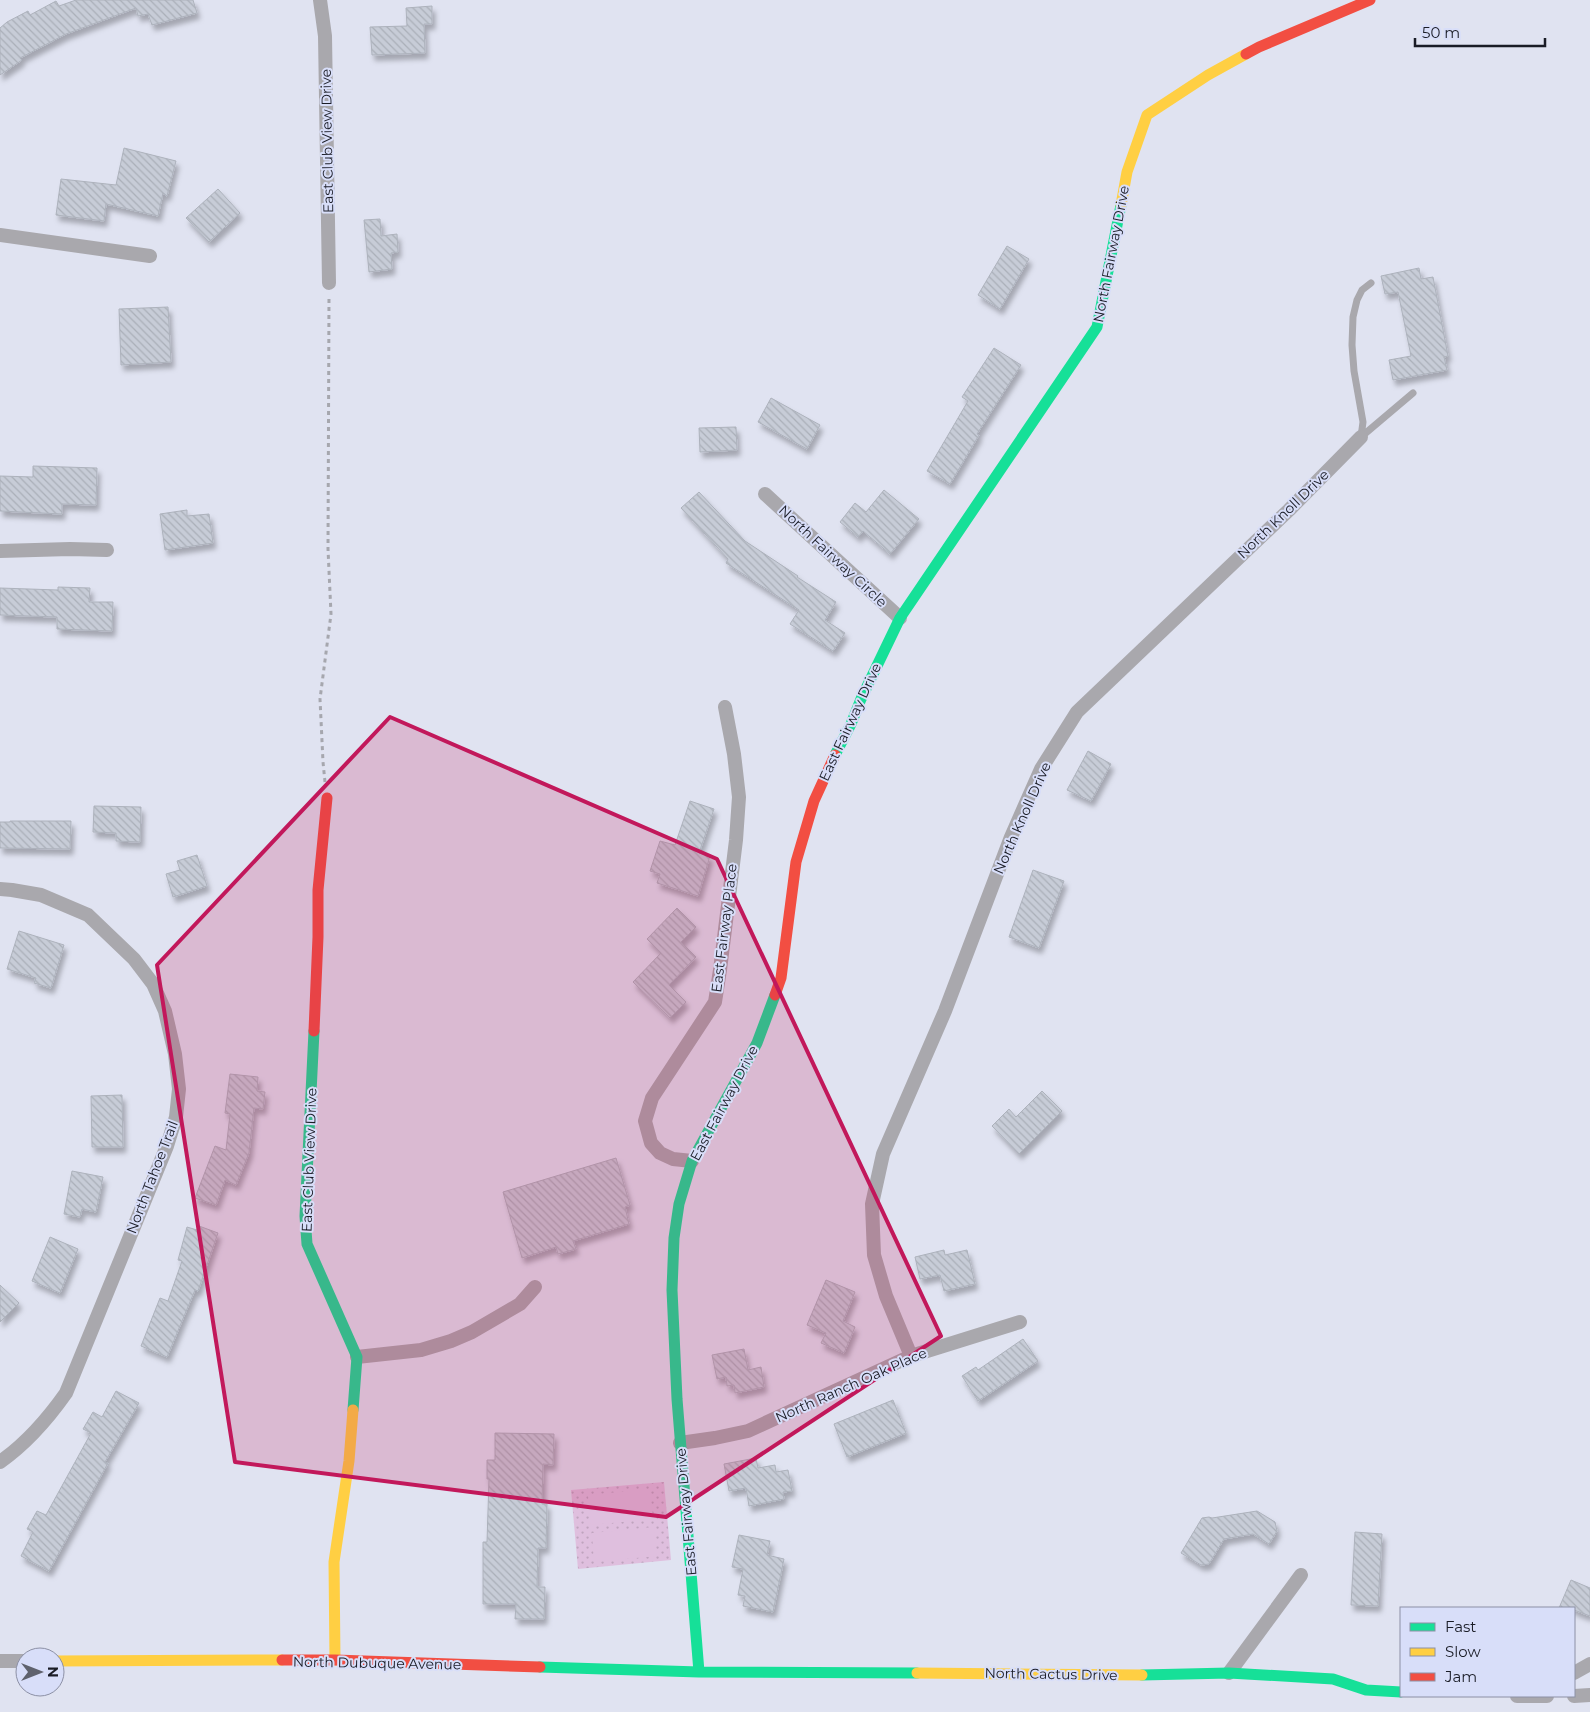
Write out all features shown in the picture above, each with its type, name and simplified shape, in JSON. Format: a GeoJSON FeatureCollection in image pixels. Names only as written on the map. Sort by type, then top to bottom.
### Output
{"type":"FeatureCollection","features":[{"type":"Feature","properties":{"kind":"street","name":"East Club View Drive"},"geometry":{"type":"LineString","coordinates":[[320,0],[326,36],[329,283]]}},
{"type":"Feature","properties":{"kind":"street","name":"North Fairway Drive"},"geometry":{"type":"LineString","coordinates":[[900,618],[1097,327],[1127,172],[1147,115],[1208,74],[1259,46],[1370,0]]}},
{"type":"Feature","properties":{"kind":"street"},"geometry":{"type":"LineString","coordinates":[[0,235],[150,256]]}},
{"type":"Feature","properties":{"kind":"street","name":"North Knoll Drive"},"geometry":{"type":"LineString","coordinates":[[912,1356],[886,1296],[874,1255],[872,1204],[883,1154],[945,1011],[1011,837],[1041,769],[1077,712],[1288,510],[1361,437]]}},
{"type":"Feature","properties":{"kind":"street","name":"North Fairway Circle"},"geometry":{"type":"LineString","coordinates":[[765,494],[900,618]]}},
{"type":"Feature","properties":{"kind":"street"},"geometry":{"type":"LineString","coordinates":[[0,551],[107,550]]}},
{"type":"Feature","properties":{"kind":"street","name":"East Fairway Drive"},"geometry":{"type":"LineString","coordinates":[[699,1672],[680,1443],[672,1290],[674,1238],[678,1213],[692,1161],[757,1043],[781,978],[796,862],[814,801],[900,618]]}},
{"type":"Feature","properties":{"kind":"street","name":"East Fairway Place"},"geometry":{"type":"LineString","coordinates":[[692,1161],[673,1159],[660,1153],[651,1143],[645,1121],[652,1098],[715,1002],[736,840],[739,797],[734,754],[725,707]]}},
{"type":"Feature","properties":{"kind":"street","name":"East Club View Drive"},"geometry":{"type":"LineString","coordinates":[[327,798],[318,890],[318,936],[305,1216],[307,1244],[357,1357],[349,1461],[334,1562],[335,1660]]}},
{"type":"Feature","properties":{"kind":"street","name":"North Tahoe Trail"},"geometry":{"type":"LineString","coordinates":[[0,889],[40,895],[88,915],[134,959],[153,984],[166,1011],[175,1054],[178,1089],[176,1116],[167,1146],[66,1393],[46,1422],[20,1447],[0,1462]]}},
{"type":"Feature","properties":{"kind":"street"},"geometry":{"type":"LineString","coordinates":[[357,1357],[420,1350],[451,1341],[472,1332],[520,1304],[535,1287]]}},
{"type":"Feature","properties":{"kind":"street","name":"North Ranch Oak Place"},"geometry":{"type":"LineString","coordinates":[[680,1443],[748,1431],[912,1356],[1020,1322]]}},
{"type":"Feature","properties":{"kind":"street"},"geometry":{"type":"LineString","coordinates":[[1229,1673],[1301,1575]]}},
{"type":"Feature","properties":{"kind":"street","name":"North Dubuque Avenue"},"geometry":{"type":"LineString","coordinates":[[65,1661],[335,1660],[699,1672]]}},
{"type":"Feature","properties":{"kind":"street"},"geometry":{"type":"LineString","coordinates":[[0,1661],[15,1661]]}},
{"type":"Feature","properties":{"kind":"street"},"geometry":{"type":"LineString","coordinates":[[1575,1672],[1590,1664]]}},
{"type":"Feature","properties":{"kind":"street","name":"North Cactus Drive"},"geometry":{"type":"LineString","coordinates":[[699,1672],[1187,1675],[1229,1673],[1333,1679],[1366,1690],[1400,1692]]}},
{"type":"Feature","properties":{"kind":"street"},"geometry":{"type":"LineString","coordinates":[[1575,1696],[1590,1696]]}},
{"type":"Feature","properties":{"kind":"lane"},"geometry":{"type":"LineString","coordinates":[[1361,437],[1363,422],[1354,371],[1353,317],[1357,300],[1362,290],[1371,283]]}},
{"type":"Feature","properties":{"kind":"lane"},"geometry":{"type":"LineString","coordinates":[[1361,437],[1413,393]]}},
{"type":"Feature","properties":{"kind":"path"},"geometry":{"type":"LineString","coordinates":[[327,798],[322,762],[320,699],[331,614],[328,548],[329,283]]}},
{"type":"Feature","properties":{"kind":"highlighted area"},"geometry":{"type":"Polygon","coordinates":[[[390,717],[717,859],[941,1336],[666,1517],[235,1462],[157,965],[390,717]]]}},
{"type":"Feature","properties":{"kind":"shaded area"},"geometry":{"type":"Polygon","coordinates":[[[664,1482],[671,1560],[578,1569],[571,1490],[664,1482]]]}},
{"type":"Feature","properties":{"kind":"shaded area"},"geometry":{"type":"Polygon","coordinates":[[[650,1489],[653,1519],[591,1525],[588,1495],[650,1489]]]}},
{"type":"Feature","properties":{"kind":"shaded area"},"geometry":{"type":"Polygon","coordinates":[[[654,1527],[657,1556],[594,1562],[592,1533],[654,1527]]]}},
{"type":"Feature","properties":{"kind":"building"},"geometry":{"type":"Polygon","coordinates":[[[76,0],[193,0],[197,13],[152,25],[148,14],[138,16],[136,8],[66,34],[20,58],[22,60],[0,75],[0,28],[28,11],[30,15],[56,1],[59,6],[76,0]]]}},
{"type":"Feature","properties":{"kind":"building"},"geometry":{"type":"Polygon","coordinates":[[[432,6],[432,24],[424,24],[425,53],[372,55],[370,27],[407,26],[406,8],[432,6]]]}},
{"type":"Feature","properties":{"kind":"building"},"geometry":{"type":"Polygon","coordinates":[[[124,148],[176,161],[167,196],[163,193],[158,216],[106,204],[104,221],[56,215],[61,179],[116,185],[124,148]]]}},
{"type":"Feature","properties":{"kind":"building"},"geometry":{"type":"Polygon","coordinates":[[[218,189],[240,213],[209,242],[186,218],[218,189]]]}},
{"type":"Feature","properties":{"kind":"building"},"geometry":{"type":"Polygon","coordinates":[[[380,219],[381,236],[397,234],[398,252],[391,253],[392,269],[369,272],[364,220],[380,219]]]}},
{"type":"Feature","properties":{"kind":"building"},"geometry":{"type":"Polygon","coordinates":[[[1007,246],[1029,259],[1000,309],[978,295],[1007,246]]]}},
{"type":"Feature","properties":{"kind":"building"},"geometry":{"type":"Polygon","coordinates":[[[1419,268],[1421,279],[1433,277],[1448,356],[1444,357],[1447,370],[1393,380],[1389,360],[1411,356],[1398,292],[1385,294],[1381,276],[1419,268]]]}},
{"type":"Feature","properties":{"kind":"building"},"geometry":{"type":"Polygon","coordinates":[[[168,307],[171,362],[121,365],[119,309],[168,307]]]}},
{"type":"Feature","properties":{"kind":"building"},"geometry":{"type":"Polygon","coordinates":[[[994,348],[1021,365],[977,434],[979,435],[950,484],[927,471],[968,401],[962,397],[994,348]]]}},
{"type":"Feature","properties":{"kind":"building"},"geometry":{"type":"Polygon","coordinates":[[[771,398],[820,425],[807,449],[758,422],[771,398]]]}},
{"type":"Feature","properties":{"kind":"building"},"geometry":{"type":"Polygon","coordinates":[[[736,427],[737,450],[700,452],[699,428],[736,427]]]}},
{"type":"Feature","properties":{"kind":"building"},"geometry":{"type":"Polygon","coordinates":[[[33,466],[97,468],[96,505],[62,504],[62,514],[0,511],[0,476],[33,477],[33,466]]]}},
{"type":"Feature","properties":{"kind":"building"},"geometry":{"type":"Polygon","coordinates":[[[884,490],[919,519],[890,554],[863,531],[858,537],[840,522],[855,503],[866,512],[884,490]]]}},
{"type":"Feature","properties":{"kind":"building"},"geometry":{"type":"Polygon","coordinates":[[[699,492],[745,541],[836,602],[825,620],[845,633],[833,651],[790,624],[799,610],[726,563],[728,559],[681,508],[699,492]]]}},
{"type":"Feature","properties":{"kind":"building"},"geometry":{"type":"Polygon","coordinates":[[[187,510],[187,516],[209,514],[213,543],[165,550],[160,514],[187,510]]]}},
{"type":"Feature","properties":{"kind":"building"},"geometry":{"type":"Polygon","coordinates":[[[58,587],[90,588],[89,602],[113,602],[112,631],[57,629],[57,617],[0,615],[0,588],[58,590],[58,587]]]}},
{"type":"Feature","properties":{"kind":"building"},"geometry":{"type":"Polygon","coordinates":[[[1088,751],[1111,764],[1091,801],[1067,790],[1088,751]]]}},
{"type":"Feature","properties":{"kind":"building"},"geometry":{"type":"Polygon","coordinates":[[[690,801],[714,809],[699,853],[710,856],[698,896],[657,883],[660,874],[650,871],[660,841],[675,845],[690,801]]]}},
{"type":"Feature","properties":{"kind":"building"},"geometry":{"type":"Polygon","coordinates":[[[94,806],[141,807],[140,842],[116,841],[116,833],[93,832],[94,806]]]}},
{"type":"Feature","properties":{"kind":"building"},"geometry":{"type":"Polygon","coordinates":[[[71,821],[70,849],[0,848],[0,822],[71,821]]]}},
{"type":"Feature","properties":{"kind":"building"},"geometry":{"type":"Polygon","coordinates":[[[197,855],[207,886],[173,897],[166,874],[180,870],[177,861],[197,855]]]}},
{"type":"Feature","properties":{"kind":"building"},"geometry":{"type":"Polygon","coordinates":[[[1033,870],[1064,881],[1039,948],[1009,937],[1033,870]]]}},
{"type":"Feature","properties":{"kind":"building"},"geometry":{"type":"Polygon","coordinates":[[[677,908],[696,927],[681,942],[696,957],[669,985],[686,1002],[670,1018],[633,982],[661,953],[647,939],[677,908]]]}},
{"type":"Feature","properties":{"kind":"building"},"geometry":{"type":"Polygon","coordinates":[[[19,931],[64,945],[51,988],[34,983],[36,978],[7,969],[19,931]]]}},
{"type":"Feature","properties":{"kind":"building"},"geometry":{"type":"Polygon","coordinates":[[[230,1074],[258,1077],[257,1091],[265,1092],[263,1109],[254,1108],[249,1153],[236,1185],[225,1180],[216,1205],[195,1198],[215,1146],[226,1150],[230,1114],[225,1113],[230,1074]]]}},
{"type":"Feature","properties":{"kind":"building"},"geometry":{"type":"Polygon","coordinates":[[[1042,1091],[1062,1111],[1019,1154],[992,1126],[1009,1109],[1016,1117],[1042,1091]]]}},
{"type":"Feature","properties":{"kind":"building"},"geometry":{"type":"Polygon","coordinates":[[[122,1095],[123,1147],[92,1147],[91,1096],[122,1095]]]}},
{"type":"Feature","properties":{"kind":"building"},"geometry":{"type":"Polygon","coordinates":[[[616,1158],[630,1205],[625,1207],[629,1224],[573,1241],[576,1249],[558,1254],[556,1247],[522,1258],[503,1192],[616,1158]]]}},
{"type":"Feature","properties":{"kind":"building"},"geometry":{"type":"Polygon","coordinates":[[[72,1171],[103,1177],[96,1212],[82,1209],[80,1217],[64,1214],[72,1171]]]}},
{"type":"Feature","properties":{"kind":"building"},"geometry":{"type":"Polygon","coordinates":[[[199,1226],[218,1233],[198,1291],[195,1290],[167,1357],[141,1346],[160,1298],[168,1301],[182,1261],[178,1260],[187,1227],[197,1230],[199,1226]]]}},
{"type":"Feature","properties":{"kind":"building"},"geometry":{"type":"Polygon","coordinates":[[[50,1237],[78,1249],[60,1293],[32,1281],[50,1237]]]}},
{"type":"Feature","properties":{"kind":"building"},"geometry":{"type":"Polygon","coordinates":[[[944,1250],[945,1255],[967,1250],[975,1284],[944,1291],[940,1275],[920,1279],[915,1257],[944,1250]]]}},
{"type":"Feature","properties":{"kind":"building"},"geometry":{"type":"Polygon","coordinates":[[[826,1280],[855,1292],[843,1321],[855,1327],[844,1353],[821,1343],[826,1333],[807,1325],[826,1280]]]}},
{"type":"Feature","properties":{"kind":"building"},"geometry":{"type":"Polygon","coordinates":[[[0,1285],[19,1303],[0,1322],[0,1285]]]}},
{"type":"Feature","properties":{"kind":"building"},"geometry":{"type":"Polygon","coordinates":[[[1023,1339],[1038,1361],[978,1401],[962,1376],[976,1367],[978,1370],[1023,1339]]]}},
{"type":"Feature","properties":{"kind":"building"},"geometry":{"type":"Polygon","coordinates":[[[744,1349],[748,1370],[761,1367],[764,1387],[735,1393],[734,1385],[727,1386],[726,1377],[717,1379],[712,1355],[744,1349]]]}},
{"type":"Feature","properties":{"kind":"building"},"geometry":{"type":"Polygon","coordinates":[[[116,1391],[139,1403],[105,1462],[108,1463],[49,1571],[21,1556],[33,1532],[27,1529],[37,1511],[46,1515],[91,1433],[83,1429],[93,1412],[102,1417],[116,1391]]]}},
{"type":"Feature","properties":{"kind":"building"},"geometry":{"type":"Polygon","coordinates":[[[893,1400],[906,1433],[847,1457],[834,1424],[893,1400]]]}},
{"type":"Feature","properties":{"kind":"building"},"geometry":{"type":"Polygon","coordinates":[[[495,1433],[554,1434],[553,1465],[543,1464],[542,1504],[547,1504],[546,1548],[538,1548],[537,1587],[545,1587],[544,1619],[515,1619],[516,1604],[483,1604],[483,1542],[487,1542],[489,1479],[487,1479],[487,1460],[495,1460],[495,1433]]]}},
{"type":"Feature","properties":{"kind":"building"},"geometry":{"type":"Polygon","coordinates":[[[756,1458],[758,1468],[775,1465],[776,1472],[788,1470],[792,1491],[783,1492],[784,1499],[749,1506],[746,1488],[729,1491],[724,1464],[756,1458]]]}},
{"type":"Feature","properties":{"kind":"building"},"geometry":{"type":"Polygon","coordinates":[[[1257,1511],[1275,1522],[1277,1531],[1269,1544],[1253,1534],[1224,1539],[1209,1564],[1201,1565],[1181,1553],[1202,1518],[1257,1511]]]}},
{"type":"Feature","properties":{"kind":"building"},"geometry":{"type":"Polygon","coordinates":[[[1355,1532],[1382,1534],[1378,1606],[1351,1605],[1355,1532]]]}},
{"type":"Feature","properties":{"kind":"building"},"geometry":{"type":"Polygon","coordinates":[[[739,1535],[770,1541],[767,1555],[784,1559],[773,1612],[743,1606],[745,1596],[738,1595],[743,1569],[732,1567],[739,1535]]]}},
{"type":"Feature","properties":{"kind":"building"},"geometry":{"type":"Polygon","coordinates":[[[1571,1580],[1590,1588],[1590,1616],[1575,1610],[1575,1607],[1559,1607],[1571,1580]]]}},
{"type":"Feature","properties":{"kind":"traffic: fast"},"geometry":{"type":"LineString","coordinates":[[835,755],[900,618],[1097,327],[1121,205]]}},
{"type":"Feature","properties":{"kind":"traffic: fast"},"geometry":{"type":"LineString","coordinates":[[699,1672],[677,1399],[672,1290],[674,1238],[679,1204],[692,1161],[757,1043],[775,995]]}},
{"type":"Feature","properties":{"kind":"traffic: fast"},"geometry":{"type":"LineString","coordinates":[[314,1031],[305,1216],[307,1244],[357,1357],[353,1410]]}},
{"type":"Feature","properties":{"kind":"traffic: fast"},"geometry":{"type":"LineString","coordinates":[[540,1667],[699,1672],[917,1673]]}},
{"type":"Feature","properties":{"kind":"traffic: fast"},"geometry":{"type":"LineString","coordinates":[[1142,1675],[1229,1673],[1333,1679],[1366,1690],[1400,1692]]}},
{"type":"Feature","properties":{"kind":"traffic: slow"},"geometry":{"type":"LineString","coordinates":[[1121,205],[1127,172],[1147,115],[1208,75],[1246,54]]}},
{"type":"Feature","properties":{"kind":"traffic: slow"},"geometry":{"type":"LineString","coordinates":[[335,1660],[334,1562],[349,1461],[353,1410]]}},
{"type":"Feature","properties":{"kind":"traffic: slow"},"geometry":{"type":"LineString","coordinates":[[65,1661],[282,1660]]}},
{"type":"Feature","properties":{"kind":"traffic: slow"},"geometry":{"type":"LineString","coordinates":[[917,1673],[1142,1675]]}},
{"type":"Feature","properties":{"kind":"traffic: jam"},"geometry":{"type":"LineString","coordinates":[[1246,54],[1370,0]]}},
{"type":"Feature","properties":{"kind":"traffic: jam"},"geometry":{"type":"LineString","coordinates":[[775,995],[781,978],[796,862],[814,801],[835,755]]}},
{"type":"Feature","properties":{"kind":"traffic: jam"},"geometry":{"type":"LineString","coordinates":[[314,1031],[318,890],[327,798]]}},
{"type":"Feature","properties":{"kind":"traffic: jam"},"geometry":{"type":"LineString","coordinates":[[282,1660],[540,1667]]}}]}
